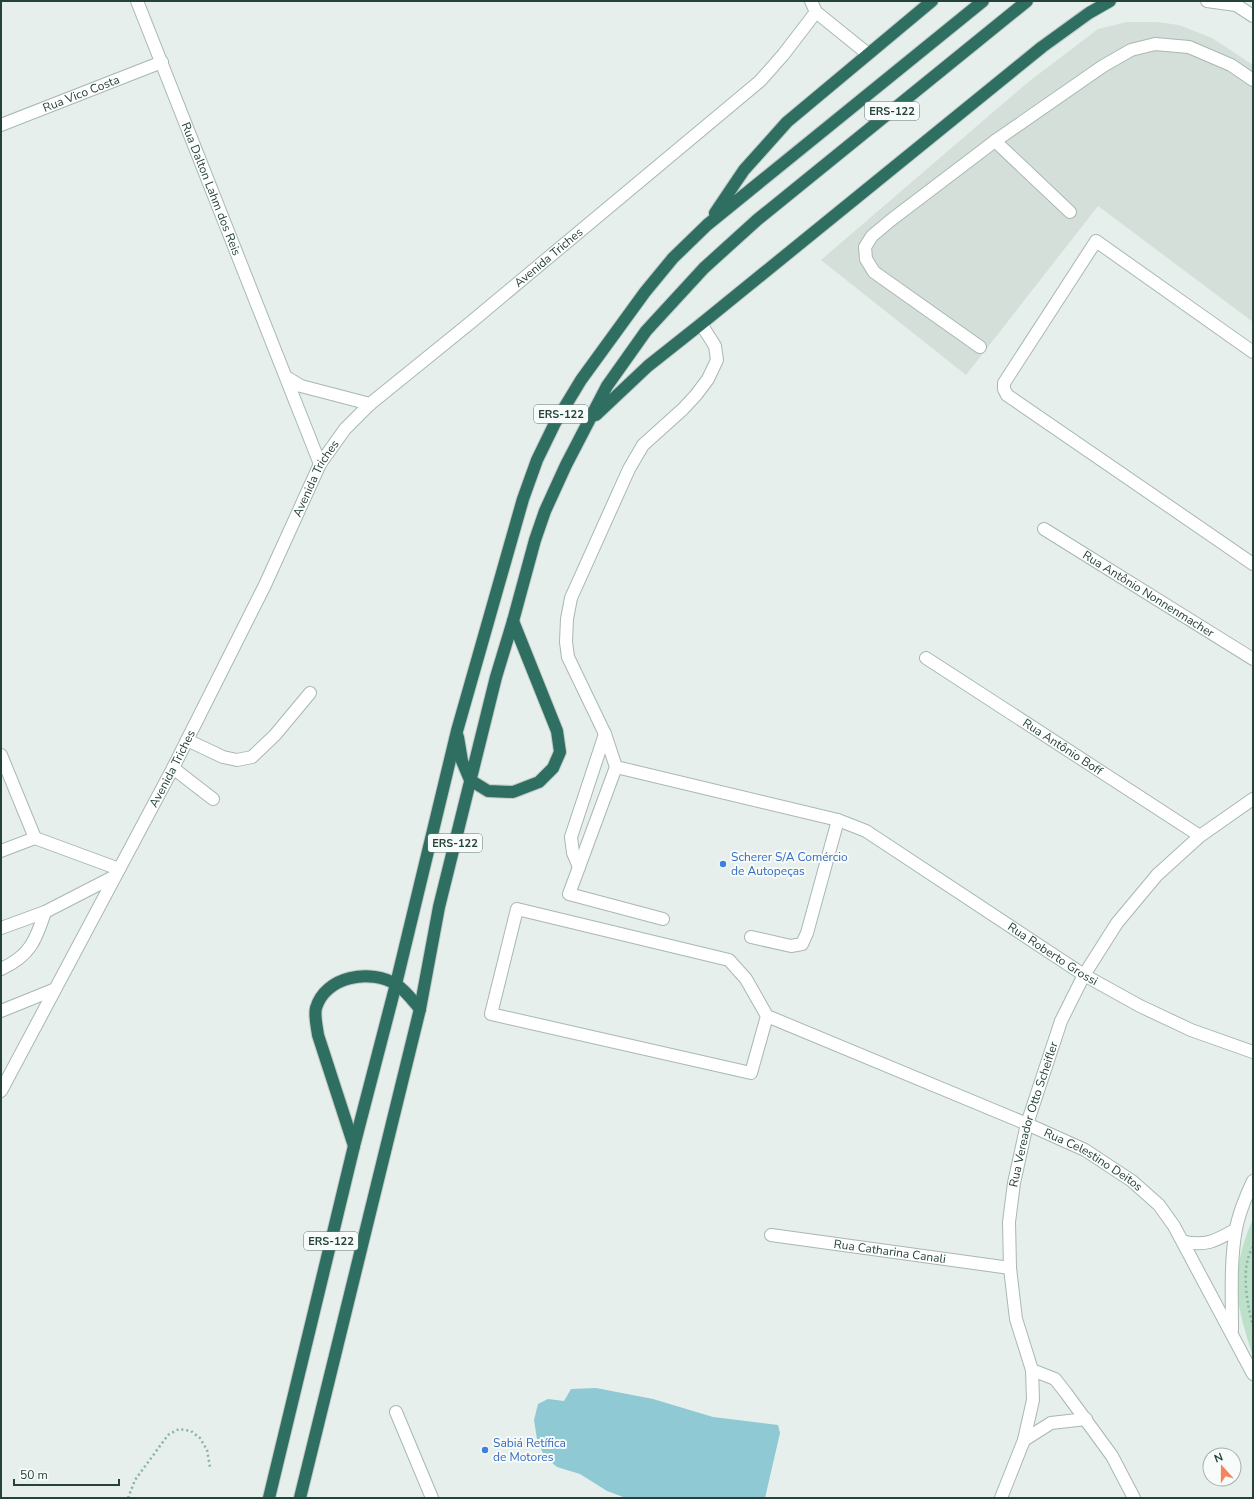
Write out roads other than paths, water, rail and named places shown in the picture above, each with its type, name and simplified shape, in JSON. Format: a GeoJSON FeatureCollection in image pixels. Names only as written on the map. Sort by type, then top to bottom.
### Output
{"type":"FeatureCollection","features":[{"type":"Feature","properties":{"kind":"highway"},"geometry":{"type":"LineString","coordinates":[[707,225],[744,170],[787,122],[932,1]]}},
{"type":"Feature","properties":{"kind":"highway","name":"ERS-122"},"geometry":{"type":"LineString","coordinates":[[269,1498],[354,1146],[396,984],[457,731],[522,499],[540,454],[555,423],[581,380],[645,292],[673,258],[707,225],[983,1]]}},
{"type":"Feature","properties":{"kind":"highway","name":"ERS-122"},"geometry":{"type":"LineString","coordinates":[[301,1496],[420,1010],[439,907],[496,677],[535,540],[545,510],[566,465],[607,386],[646,332],[704,268],[757,220],[1027,1]]}},
{"type":"Feature","properties":{"kind":"highway"},"geometry":{"type":"LineString","coordinates":[[589,422],[648,366],[1042,47],[1089,13],[1110,1]]}},
{"type":"Feature","properties":{"kind":"highway"},"geometry":{"type":"LineString","coordinates":[[457,731],[462,761],[470,780],[488,791],[513,792],[539,782],[553,768],[560,752],[557,731],[513,621]]}},
{"type":"Feature","properties":{"kind":"highway"},"geometry":{"type":"LineString","coordinates":[[354,1146],[318,1036],[316,1008],[323,994],[333,984],[346,979],[363,976],[396,984],[407,994],[420,1010]]}},
{"type":"Feature","properties":{"kind":"street","name":"Rua Dalton Lahm dos Reis"},"geometry":{"type":"LineString","coordinates":[[137,1],[320,464]]}},
{"type":"Feature","properties":{"kind":"street"},"geometry":{"type":"LineString","coordinates":[[1207,1],[1234,3],[1253,16]]}},
{"type":"Feature","properties":{"kind":"street"},"geometry":{"type":"LineString","coordinates":[[814,6],[868,54]]}},
{"type":"Feature","properties":{"kind":"street","name":"Avenida Triches"},"geometry":{"type":"LineString","coordinates":[[1,1091],[53,990],[173,768],[265,586],[320,464],[345,429],[370,404],[470,323],[760,81],[783,55],[814,6]]}},
{"type":"Feature","properties":{"kind":"street"},"geometry":{"type":"LineString","coordinates":[[980,347],[874,272],[866,259],[865,247],[872,236],[995,141],[1103,66],[1132,50],[1155,44],[1189,47],[1231,65],[1253,80]]}},
{"type":"Feature","properties":{"kind":"street","name":"Rua Vico Costa"},"geometry":{"type":"LineString","coordinates":[[1,125],[162,62]]}},
{"type":"Feature","properties":{"kind":"street"},"geometry":{"type":"LineString","coordinates":[[995,141],[1070,212]]}},
{"type":"Feature","properties":{"kind":"street"},"geometry":{"type":"LineString","coordinates":[[1253,352],[1096,241],[1004,383],[1004,389],[1007,395],[1253,564]]}},
{"type":"Feature","properties":{"kind":"street"},"geometry":{"type":"LineString","coordinates":[[663,919],[569,894],[616,767],[605,734],[568,657],[566,642],[567,619],[571,598],[628,468],[644,445],[696,395],[708,379],[717,360],[715,346],[701,324]]}},
{"type":"Feature","properties":{"kind":"street"},"geometry":{"type":"LineString","coordinates":[[286,377],[300,386],[370,404]]}},
{"type":"Feature","properties":{"kind":"street","name":"Rua Antônio Nonnenmacher"},"geometry":{"type":"LineString","coordinates":[[1044,529],[1253,659]]}},
{"type":"Feature","properties":{"kind":"street","name":"Rua Antônio Boff"},"geometry":{"type":"LineString","coordinates":[[926,658],[1200,836]]}},
{"type":"Feature","properties":{"kind":"street"},"geometry":{"type":"LineString","coordinates":[[187,740],[223,758],[237,760],[252,758],[275,735],[310,693]]}},
{"type":"Feature","properties":{"kind":"street"},"geometry":{"type":"LineString","coordinates":[[579,867],[573,852],[571,837],[605,734]]}},
{"type":"Feature","properties":{"kind":"street"},"geometry":{"type":"LineString","coordinates":[[1,755],[35,838]]}},
{"type":"Feature","properties":{"kind":"street","name":"Rua Roberto Grossi"},"geometry":{"type":"LineString","coordinates":[[616,767],[838,820],[866,831],[1084,975],[1140,1006],[1191,1030],[1253,1052]]}},
{"type":"Feature","properties":{"kind":"street"},"geometry":{"type":"LineString","coordinates":[[173,768],[213,799]]}},
{"type":"Feature","properties":{"kind":"street","name":"Rua Vereador Otto Scheifler"},"geometry":{"type":"LineString","coordinates":[[1001,1498],[1024,1440],[1033,1400],[1032,1370],[1016,1319],[1010,1268],[1009,1222],[1014,1183],[1027,1124],[1061,1021],[1084,975],[1117,923],[1157,875],[1200,836],[1253,798]]}},
{"type":"Feature","properties":{"kind":"street"},"geometry":{"type":"LineString","coordinates":[[751,937],[791,946],[802,944],[807,933],[838,820]]}},
{"type":"Feature","properties":{"kind":"street"},"geometry":{"type":"LineString","coordinates":[[1,851],[35,838],[117,872]]}},
{"type":"Feature","properties":{"kind":"street"},"geometry":{"type":"LineString","coordinates":[[1,928],[45,912],[117,872]]}},
{"type":"Feature","properties":{"kind":"street"},"geometry":{"type":"LineString","coordinates":[[517,909],[729,960],[746,979],[767,1016],[751,1073],[491,1014],[517,909]]}},
{"type":"Feature","properties":{"kind":"street"},"geometry":{"type":"LineString","coordinates":[[1,969],[12,964],[28,951],[38,935],[45,912]]}},
{"type":"Feature","properties":{"kind":"street"},"geometry":{"type":"LineString","coordinates":[[1,1011],[53,990]]}},
{"type":"Feature","properties":{"kind":"street","name":"Rua Celestino Deitos"},"geometry":{"type":"LineString","coordinates":[[767,1016],[1027,1124],[1085,1150],[1132,1181],[1159,1205],[1184,1242],[1253,1374]]}},
{"type":"Feature","properties":{"kind":"street"},"geometry":{"type":"LineString","coordinates":[[1232,1334],[1231,1280],[1236,1230],[1243,1202],[1253,1181]]}},
{"type":"Feature","properties":{"kind":"street"},"geometry":{"type":"LineString","coordinates":[[1184,1242],[1198,1244],[1215,1241],[1236,1230]]}},
{"type":"Feature","properties":{"kind":"street","name":"Rua Catharina Canali"},"geometry":{"type":"LineString","coordinates":[[771,1235],[1010,1268]]}},
{"type":"Feature","properties":{"kind":"street"},"geometry":{"type":"LineString","coordinates":[[1032,1370],[1055,1379],[1086,1418],[1112,1456],[1134,1498]]}},
{"type":"Feature","properties":{"kind":"street"},"geometry":{"type":"LineString","coordinates":[[396,1412],[432,1498]]}},
{"type":"Feature","properties":{"kind":"street"},"geometry":{"type":"LineString","coordinates":[[1024,1440],[1051,1423],[1086,1418]]}},
{"type":"Feature","properties":{"kind":"water"},"geometry":{"type":"Polygon","coordinates":[[[596,1388],[653,1399],[713,1417],[778,1425],[780,1433],[765,1498],[626,1498],[607,1491],[580,1474],[557,1467],[544,1456],[537,1439],[534,1420],[538,1404],[548,1399],[564,1401],[571,1389],[596,1388]]]}},
{"type":"Feature","properties":{"kind":"place","name":"Scherer S/A Comércio de Autopeças"},"geometry":{"type":"Point","coordinates":[723,864]}},
{"type":"Feature","properties":{"kind":"place","name":"Sabiá Retífica de Motores"},"geometry":{"type":"Point","coordinates":[485,1450]}}]}
